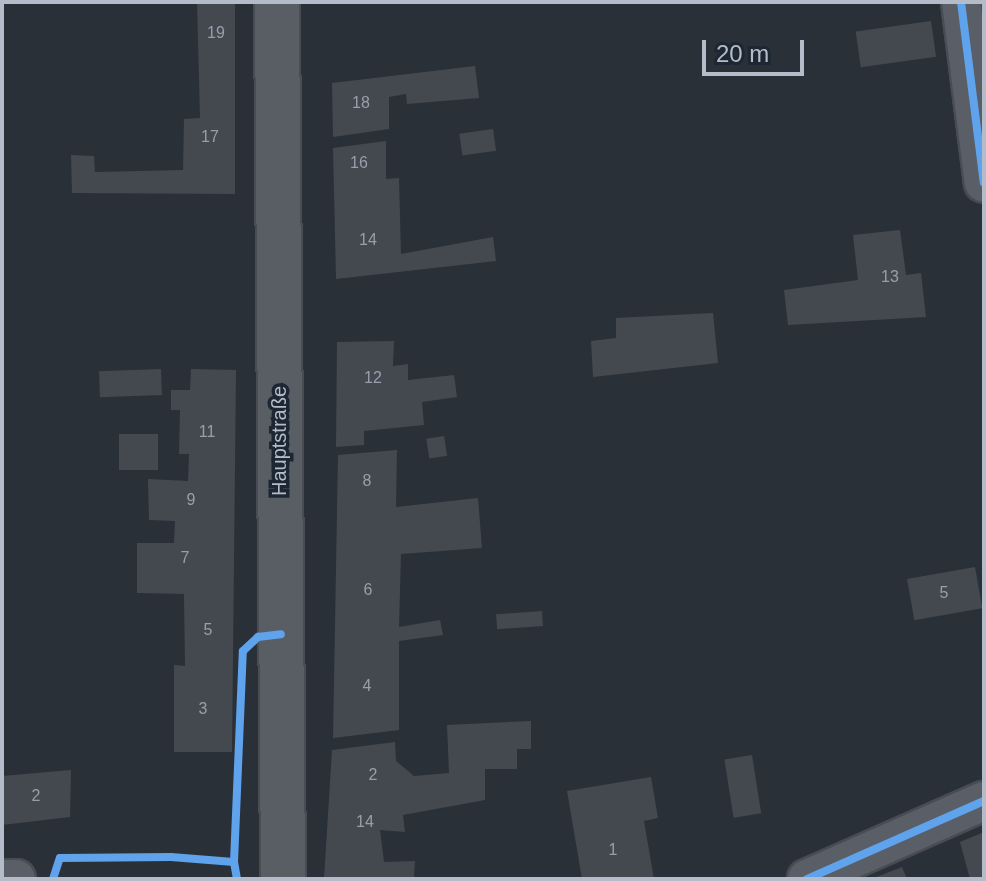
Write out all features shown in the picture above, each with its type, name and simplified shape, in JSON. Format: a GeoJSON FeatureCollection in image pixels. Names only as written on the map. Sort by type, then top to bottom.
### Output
{"type":"FeatureCollection","features":[{"type":"Feature","properties":{"kind":"main road","name":"Hauptstraße"},"geometry":{"type":"LineString","coordinates":[[277,2],[283,879]]}},
{"type":"Feature","properties":{"kind":"street"},"geometry":{"type":"LineString","coordinates":[[961,2],[984,183]]}},
{"type":"Feature","properties":{"kind":"street"},"geometry":{"type":"LineString","coordinates":[[807,879],[984,801]]}},
{"type":"Feature","properties":{"kind":"street"},"geometry":{"type":"LineString","coordinates":[[2,879],[16,879]]}},
{"type":"Feature","properties":{"kind":"building"},"geometry":{"type":"Polygon","coordinates":[[[197,2],[235,2],[235,194],[72,193],[71,155],[94,156],[95,172],[183,170],[184,119],[200,118],[197,2]]]}},
{"type":"Feature","properties":{"kind":"building"},"geometry":{"type":"Polygon","coordinates":[[[931,21],[936,57],[861,67],[856,32],[931,21]]]}},
{"type":"Feature","properties":{"kind":"building"},"geometry":{"type":"Polygon","coordinates":[[[475,66],[479,98],[407,104],[406,94],[389,97],[389,129],[333,137],[332,83],[475,66]]]}},
{"type":"Feature","properties":{"kind":"building"},"geometry":{"type":"Polygon","coordinates":[[[493,129],[496,151],[462,156],[459,134],[493,129]]]}},
{"type":"Feature","properties":{"kind":"building"},"geometry":{"type":"Polygon","coordinates":[[[386,141],[386,179],[399,178],[401,254],[493,237],[496,261],[336,279],[333,148],[386,141]]]}},
{"type":"Feature","properties":{"kind":"building"},"geometry":{"type":"Polygon","coordinates":[[[900,230],[906,275],[921,273],[926,317],[788,325],[784,290],[858,280],[853,235],[900,230]]]}},
{"type":"Feature","properties":{"kind":"building"},"geometry":{"type":"Polygon","coordinates":[[[713,313],[718,363],[593,377],[591,341],[616,338],[616,318],[713,313]]]}},
{"type":"Feature","properties":{"kind":"building"},"geometry":{"type":"Polygon","coordinates":[[[394,341],[393,366],[408,364],[408,380],[454,375],[457,397],[422,402],[424,425],[364,431],[364,445],[336,447],[337,342],[394,341]]]}},
{"type":"Feature","properties":{"kind":"building"},"geometry":{"type":"Polygon","coordinates":[[[161,369],[162,395],[100,397],[99,371],[161,369]]]}},
{"type":"Feature","properties":{"kind":"building"},"geometry":{"type":"Polygon","coordinates":[[[191,369],[236,370],[232,752],[174,752],[174,665],[185,666],[184,594],[137,593],[137,543],[174,543],[175,521],[149,520],[148,479],[188,481],[189,454],[179,454],[180,410],[171,410],[171,390],[190,390],[191,369]]]}},
{"type":"Feature","properties":{"kind":"building"},"geometry":{"type":"Polygon","coordinates":[[[119,434],[158,434],[158,470],[119,470],[119,434]]]}},
{"type":"Feature","properties":{"kind":"building"},"geometry":{"type":"Polygon","coordinates":[[[444,436],[447,456],[429,459],[426,439],[444,436]]]}},
{"type":"Feature","properties":{"kind":"building"},"geometry":{"type":"Polygon","coordinates":[[[397,450],[396,507],[478,498],[482,548],[401,554],[399,627],[440,620],[443,635],[399,641],[399,730],[333,738],[338,455],[397,450]]]}},
{"type":"Feature","properties":{"kind":"building"},"geometry":{"type":"Polygon","coordinates":[[[975,567],[982,608],[914,620],[907,579],[975,567]]]}},
{"type":"Feature","properties":{"kind":"building"},"geometry":{"type":"Polygon","coordinates":[[[542,611],[543,626],[497,629],[496,614],[542,611]]]}},
{"type":"Feature","properties":{"kind":"building"},"geometry":{"type":"Polygon","coordinates":[[[531,721],[531,749],[517,749],[517,769],[485,769],[485,800],[403,815],[405,832],[380,830],[384,862],[415,861],[414,879],[324,879],[332,750],[395,742],[396,761],[414,776],[449,773],[447,725],[531,721]]]}},
{"type":"Feature","properties":{"kind":"building"},"geometry":{"type":"Polygon","coordinates":[[[752,755],[761,813],[734,818],[724,759],[752,755]]]}},
{"type":"Feature","properties":{"kind":"building"},"geometry":{"type":"Polygon","coordinates":[[[71,770],[70,817],[2,825],[2,776],[71,770]]]}},
{"type":"Feature","properties":{"kind":"building"},"geometry":{"type":"Polygon","coordinates":[[[651,777],[658,818],[644,821],[654,879],[582,879],[567,791],[651,777]]]}},
{"type":"Feature","properties":{"kind":"building"},"geometry":{"type":"Polygon","coordinates":[[[984,832],[984,879],[970,879],[960,842],[984,832]]]}},
{"type":"Feature","properties":{"kind":"building"},"geometry":{"type":"Polygon","coordinates":[[[902,867],[907,879],[871,879],[902,867]]]}},
{"type":"Feature","properties":{"kind":"cycle path"},"geometry":{"type":"LineString","coordinates":[[961,2],[984,183]]}},
{"type":"Feature","properties":{"kind":"cycle path"},"geometry":{"type":"LineString","coordinates":[[234,862],[243,651],[258,637],[281,634]]}},
{"type":"Feature","properties":{"kind":"cycle path"},"geometry":{"type":"LineString","coordinates":[[807,879],[984,801]]}},
{"type":"Feature","properties":{"kind":"cycle path"},"geometry":{"type":"LineString","coordinates":[[53,879],[60,858],[171,857],[234,862],[237,879]]}}]}
